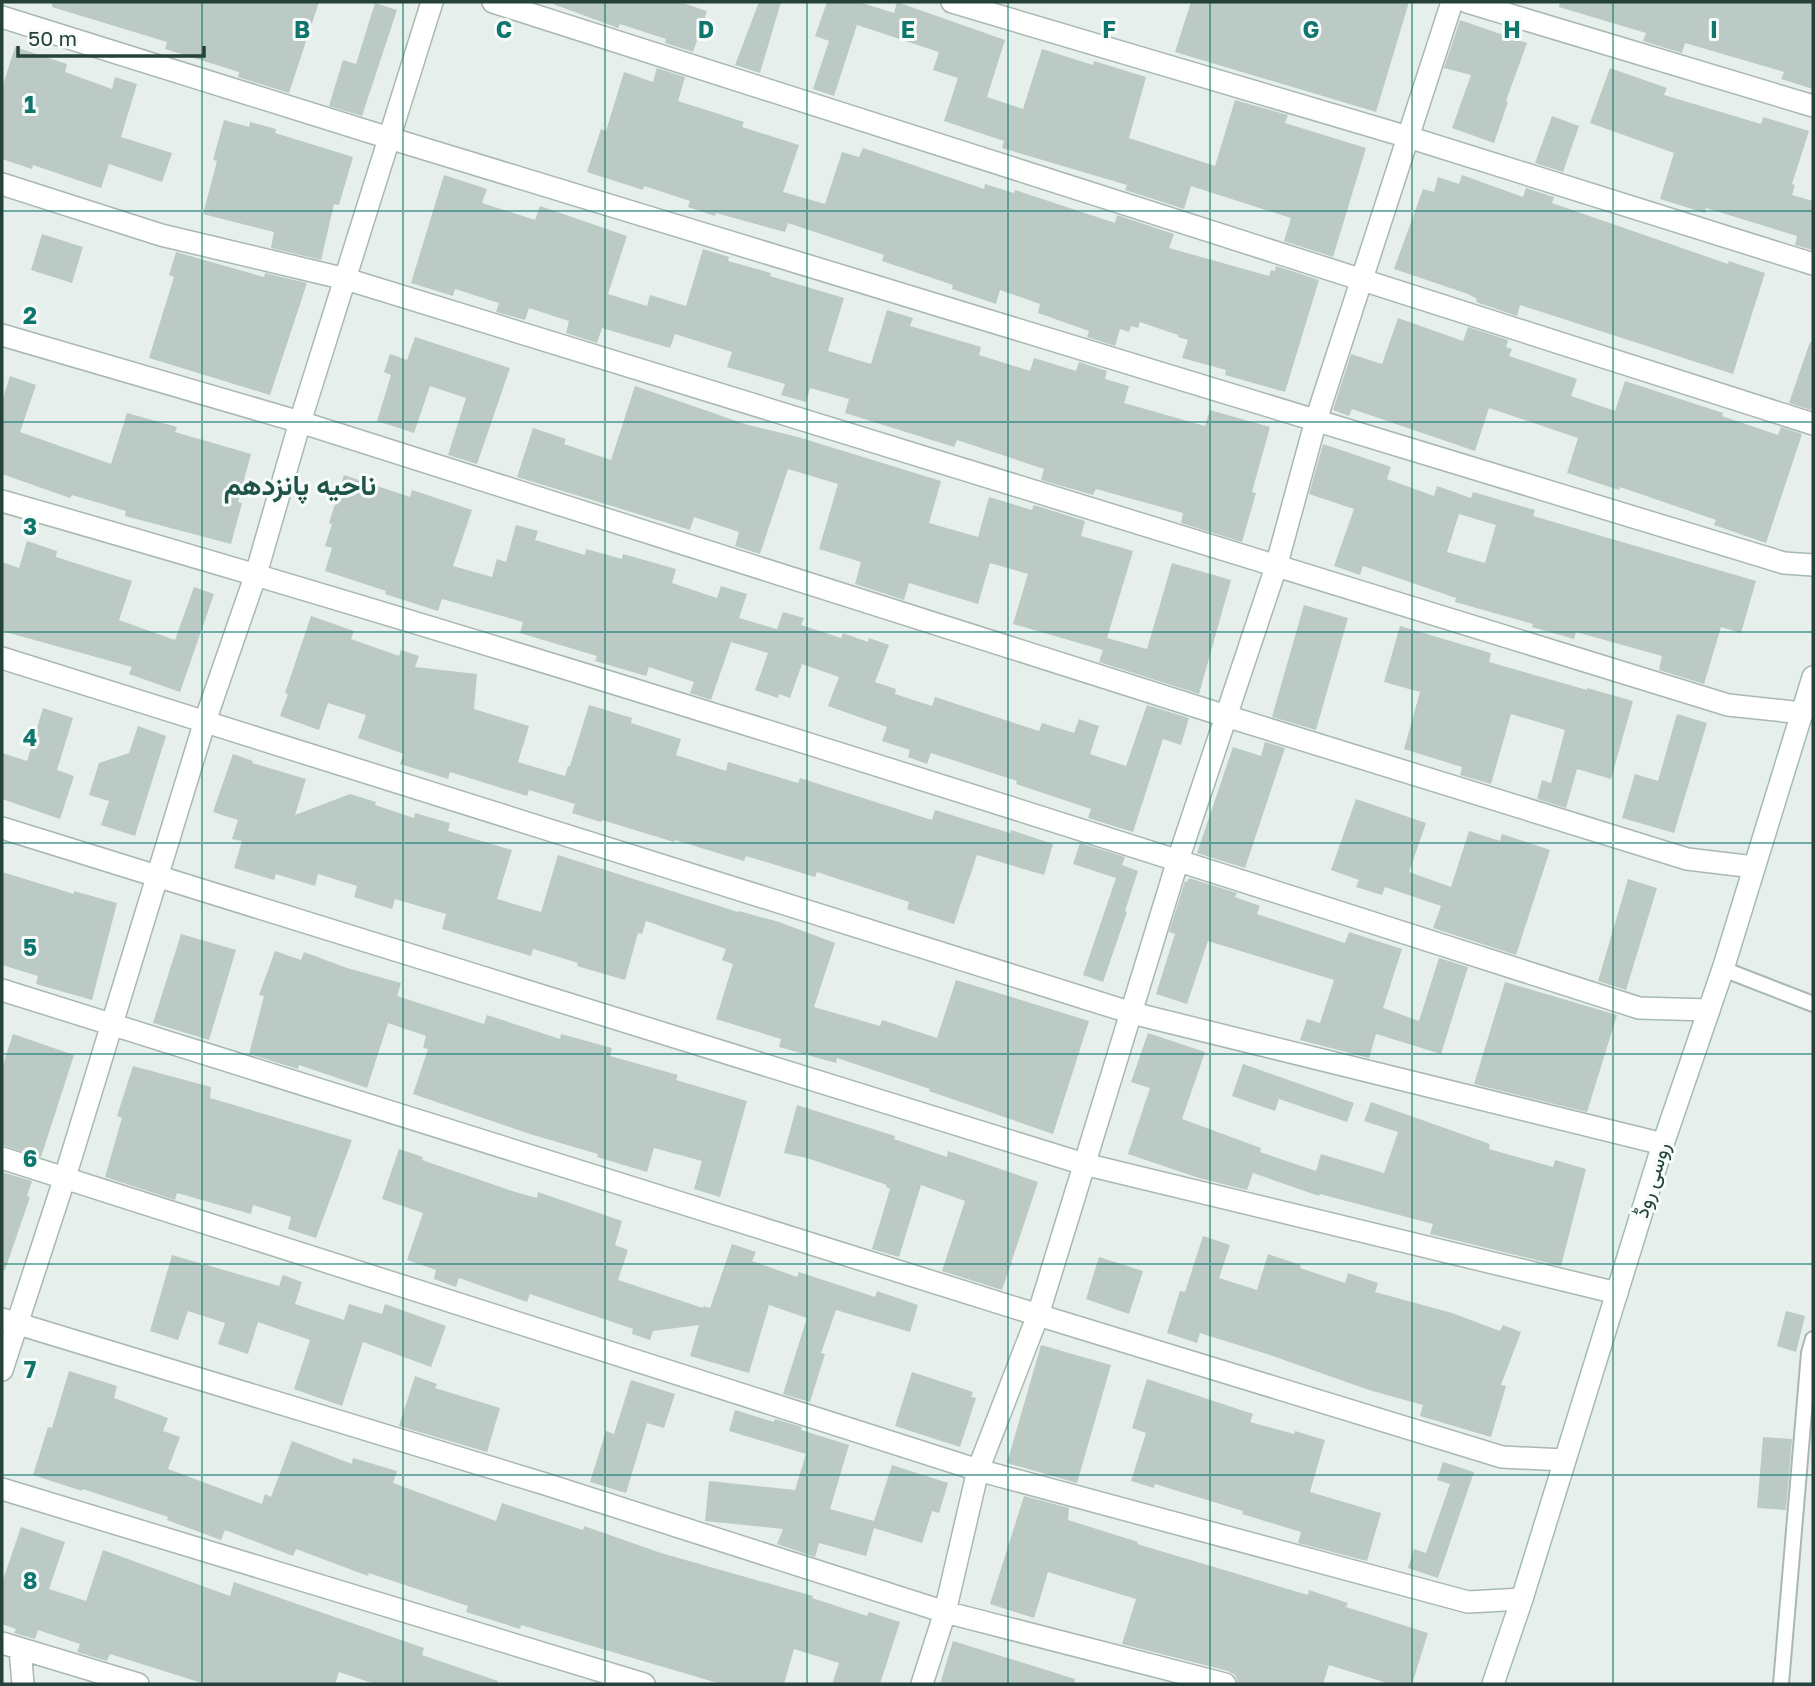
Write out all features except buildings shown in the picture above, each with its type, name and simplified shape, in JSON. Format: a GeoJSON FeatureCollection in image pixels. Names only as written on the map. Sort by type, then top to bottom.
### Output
{"type":"FeatureCollection","features":[{"type":"Feature","properties":{"kind":"street"},"geometry":{"type":"LineString","coordinates":[[2,1370],[9,1321],[65,1177],[205,721],[256,573],[300,422],[432,2]]}},
{"type":"Feature","properties":{"kind":"street"},"geometry":{"type":"LineString","coordinates":[[493,2],[1813,424]]}},
{"type":"Feature","properties":{"kind":"street"},"geometry":{"type":"LineString","coordinates":[[952,2],[1408,137],[1813,264]]}},
{"type":"Feature","properties":{"kind":"street"},"geometry":{"type":"LineString","coordinates":[[922,1684],[945,1612],[978,1470],[1038,1315],[1178,860],[1276,567],[1316,420],[1452,2]]}},
{"type":"Feature","properties":{"kind":"street"},"geometry":{"type":"LineString","coordinates":[[1467,2],[1813,106]]}},
{"type":"Feature","properties":{"kind":"street"},"geometry":{"type":"LineString","coordinates":[[2,17],[389,138],[1784,563],[1813,565]]}},
{"type":"Feature","properties":{"kind":"street"},"geometry":{"type":"LineString","coordinates":[[2,184],[161,235],[345,279],[1728,705],[1803,713]]}},
{"type":"Feature","properties":{"kind":"street"},"geometry":{"type":"LineString","coordinates":[[2,335],[300,422],[1686,859],[1754,867]]}},
{"type":"Feature","properties":{"kind":"street"},"geometry":{"type":"LineString","coordinates":[[2,500],[256,573],[1178,860],[1639,1008],[1709,1010]]}},
{"type":"Feature","properties":{"kind":"street"},"geometry":{"type":"LineString","coordinates":[[2,658],[1132,1013],[1663,1144]]}},
{"type":"Feature","properties":{"kind":"street","name":"روسی روڈ"},"geometry":{"type":"LineString","coordinates":[[1493,1684],[1522,1599],[1663,1144],[1723,970],[1813,677]]}},
{"type":"Feature","properties":{"kind":"street"},"geometry":{"type":"LineString","coordinates":[[2,828],[1084,1164],[1617,1293]]}},
{"type":"Feature","properties":{"kind":"street"},"geometry":{"type":"LineString","coordinates":[[2,990],[1038,1315],[1502,1457],[1565,1460]]}},
{"type":"Feature","properties":{"kind":"street"},"geometry":{"type":"LineString","coordinates":[[2,1158],[978,1470],[1468,1602],[1522,1599]]}},
{"type":"Feature","properties":{"kind":"street"},"geometry":{"type":"LineString","coordinates":[[9,1321],[541,1483],[945,1612],[1225,1684]]}},
{"type":"Feature","properties":{"kind":"street"},"geometry":{"type":"LineString","coordinates":[[2,1489],[645,1684]]}},
{"type":"Feature","properties":{"kind":"street"},"geometry":{"type":"LineString","coordinates":[[11,1646],[23,1684]]}},
{"type":"Feature","properties":{"kind":"street"},"geometry":{"type":"LineString","coordinates":[[11,1646],[138,1684]]}},
{"type":"Feature","properties":{"kind":"lane"},"geometry":{"type":"LineString","coordinates":[[1723,970],[1813,1004]]}},
{"type":"Feature","properties":{"kind":"lane"},"geometry":{"type":"LineString","coordinates":[[1781,1684],[1809,1353],[1813,1339]]}},
{"type":"Feature","properties":{"kind":"district","name":"ناحیه پانزدهم"},"geometry":{"type":"Point","coordinates":[300,485]}}]}
